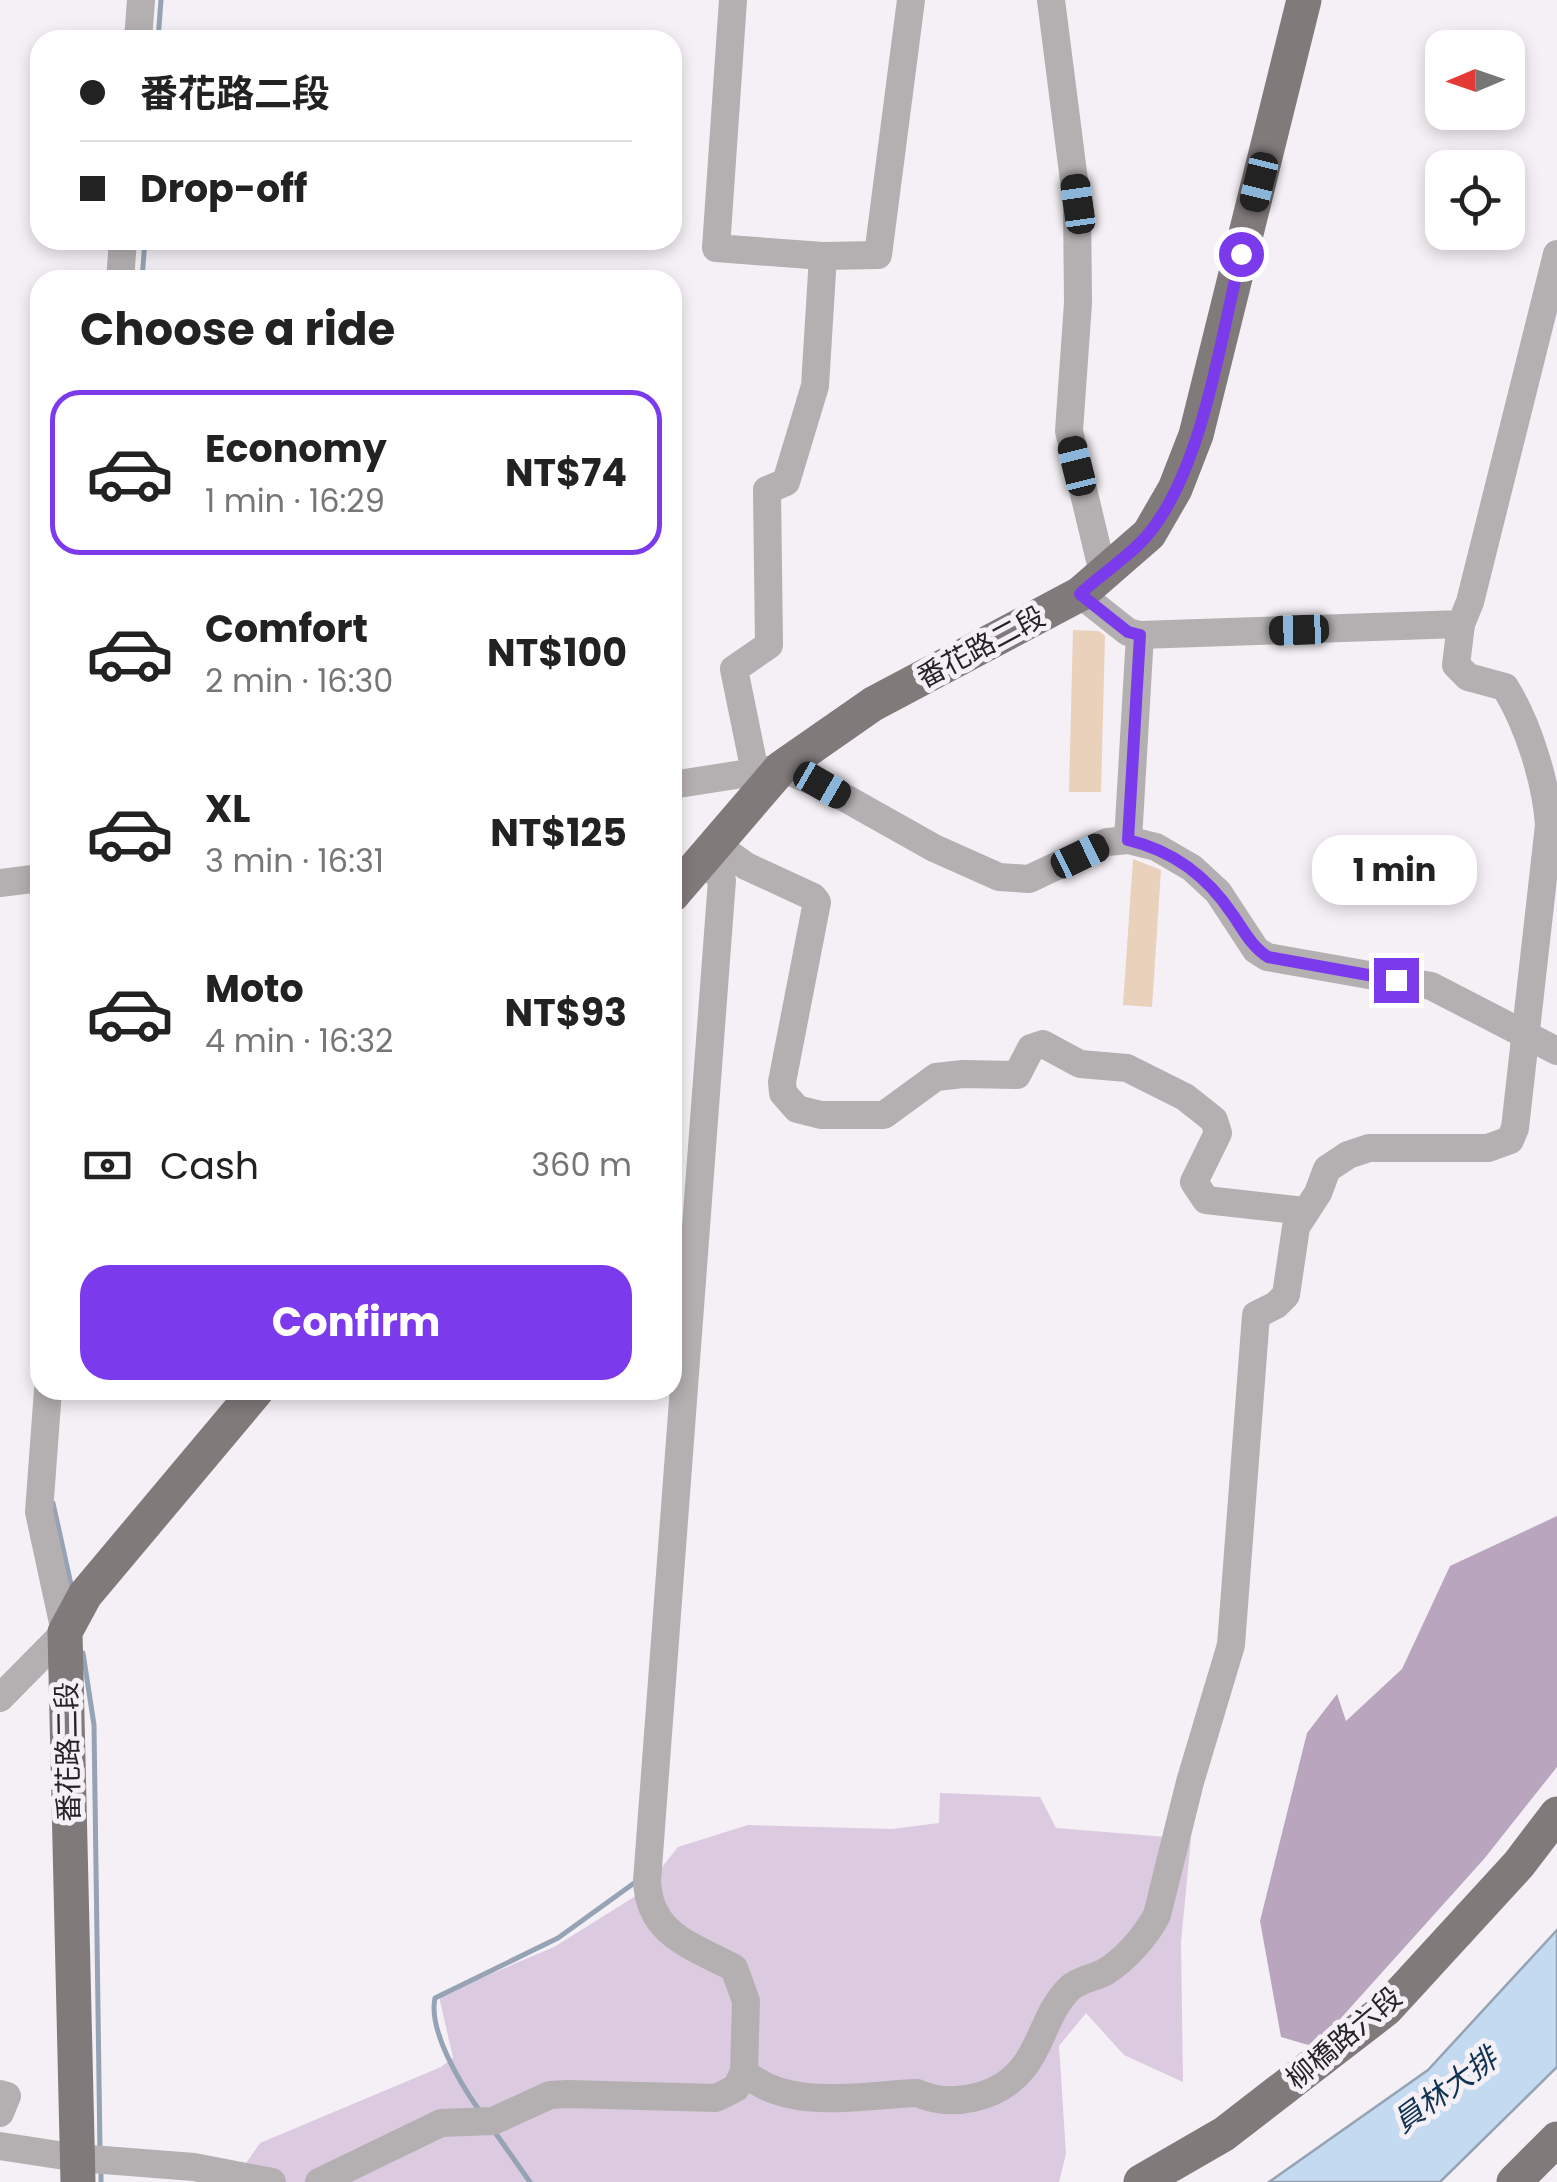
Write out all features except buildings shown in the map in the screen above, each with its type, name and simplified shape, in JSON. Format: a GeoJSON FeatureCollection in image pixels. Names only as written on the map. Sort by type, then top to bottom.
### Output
{"type":"FeatureCollection","features":[{"type":"Feature","properties":{"kind":"main road","name":"番花路二段"},"geometry":{"type":"LineString","coordinates":[[682,882],[768,770],[873,704],[1092,583],[1149,534],[1175,489],[1196,435],[1304,0]]}},
{"type":"Feature","properties":{"kind":"main road"},"geometry":{"type":"LineString","coordinates":[[66,1632],[85,1595],[249,1400]]}},
{"type":"Feature","properties":{"kind":"main road","name":"番花路二段"},"geometry":{"type":"LineString","coordinates":[[66,1632],[78,2170]]}},
{"type":"Feature","properties":{"kind":"main road","name":"柳橋路六段"},"geometry":{"type":"LineString","coordinates":[[1141,2182],[1224,2134],[1386,2009],[1518,1864],[1557,1814]]}},
{"type":"Feature","properties":{"kind":"main road"},"geometry":{"type":"LineString","coordinates":[[1514,2182],[1557,2139]]}},
{"type":"Feature","properties":{"kind":"street"},"geometry":{"type":"LineString","coordinates":[[139,30],[141,0]]}},
{"type":"Feature","properties":{"kind":"street"},"geometry":{"type":"LineString","coordinates":[[733,0],[716,248],[823,256],[878,256],[911,0]]}},
{"type":"Feature","properties":{"kind":"street"},"geometry":{"type":"LineString","coordinates":[[1051,0],[1078,204],[1078,303],[1069,431],[1092,583],[1128,632],[1140,635],[1461,624]]}},
{"type":"Feature","properties":{"kind":"street"},"geometry":{"type":"LineString","coordinates":[[744,2072],[770,2090],[800,2097],[917,2093],[931,2099],[960,2102],[980,2096],[1004,2084],[1023,2068],[1054,2004],[1075,1984],[1106,1971],[1146,1935],[1156,1915],[1190,1782],[1232,1645],[1256,1315],[1276,1305],[1286,1294],[1296,1227],[1318,1193],[1327,1169],[1348,1156],[1369,1148],[1488,1148],[1510,1140],[1515,1128],[1549,824],[1546,787],[1505,687],[1468,677],[1456,666],[1461,624],[1470,602],[1557,254]]}},
{"type":"Feature","properties":{"kind":"street"},"geometry":{"type":"LineString","coordinates":[[768,770],[734,669],[769,646],[767,490],[786,482],[815,386],[823,256]]}},
{"type":"Feature","properties":{"kind":"street"},"geometry":{"type":"LineString","coordinates":[[1128,840],[1140,635]]}},
{"type":"Feature","properties":{"kind":"street"},"geometry":{"type":"LineString","coordinates":[[682,783],[768,770],[822,785],[934,848],[999,878],[1029,879],[1107,842],[1128,840],[1156,846],[1192,868],[1218,892],[1256,950],[1268,957],[1431,986],[1557,1051]]}},
{"type":"Feature","properties":{"kind":"street"},"geometry":{"type":"LineString","coordinates":[[710,850],[814,897],[816,902],[782,1082],[783,1093],[796,1109],[821,1115],[884,1115],[936,1077],[1017,1074],[1032,1048],[1043,1044],[1080,1064],[1127,1068],[1185,1097],[1214,1120],[1216,1140],[1194,1182],[1206,1200],[1304,1211]]}},
{"type":"Feature","properties":{"kind":"street"},"geometry":{"type":"LineString","coordinates":[[319,2182],[441,2123],[483,2121],[550,2096],[716,2098],[736,2088],[744,2072],[746,2001],[734,1968],[668,1932],[656,1919],[648,1897],[647,1872],[722,880],[710,850]]}},
{"type":"Feature","properties":{"kind":"street"},"geometry":{"type":"LineString","coordinates":[[0,884],[30,880]]}},
{"type":"Feature","properties":{"kind":"street"},"geometry":{"type":"LineString","coordinates":[[0,1698],[66,1632],[38,1512],[47,1400]]}},
{"type":"Feature","properties":{"kind":"street"},"geometry":{"type":"LineString","coordinates":[[0,2094],[7,2096],[0,2114]]}},
{"type":"Feature","properties":{"kind":"street"},"geometry":{"type":"LineString","coordinates":[[0,2146],[78,2170],[194,2166],[272,2182]]}},
{"type":"Feature","properties":{"kind":"shaded area"},"geometry":{"type":"Polygon","coordinates":[[[1557,1516],[1557,1767],[1484,1859],[1315,2047],[1281,2037],[1260,1921],[1307,1733],[1337,1694],[1346,1721],[1402,1669],[1450,1566],[1557,1516]]]}},
{"type":"Feature","properties":{"kind":"shaded area"},"geometry":{"type":"Polygon","coordinates":[[[940,1793],[1040,1797],[1056,1828],[1191,1839],[1181,1942],[1183,2082],[1124,2055],[1086,2013],[1059,2046],[1066,2154],[1059,2182],[233,2182],[260,2143],[441,2067],[453,2058],[439,1996],[554,1947],[642,1892],[678,1847],[748,1825],[892,1829],[939,1823],[940,1793]]]}},
{"type":"Feature","properties":{"kind":"water","name":"員林大排"},"geometry":{"type":"Polygon","coordinates":[[[1557,1930],[1557,2067],[1440,2182],[1269,2182],[1428,2070],[1557,1930]]]}},
{"type":"Feature","properties":{"kind":"waterway"},"geometry":{"type":"LineString","coordinates":[[159,30],[161,0]]}},
{"type":"Feature","properties":{"kind":"waterway"},"geometry":{"type":"LineString","coordinates":[[143,270],[144,250]]}},
{"type":"Feature","properties":{"kind":"waterway"},"geometry":{"type":"LineString","coordinates":[[53,1503],[72,1589]]}},
{"type":"Feature","properties":{"kind":"waterway"},"geometry":{"type":"LineString","coordinates":[[83,1653],[94,1725],[100,2151]]}},
{"type":"Feature","properties":{"kind":"waterway"},"geometry":{"type":"LineString","coordinates":[[479,2110],[441,2040],[435,1998],[558,1938],[637,1881]]}},
{"type":"Feature","properties":{"kind":"waterway"},"geometry":{"type":"LineString","coordinates":[[494,2131],[530,2182]]}},
{"type":"Feature","properties":{"kind":"waterway"},"geometry":{"type":"LineString","coordinates":[[101,2167],[101,2182]]}},
{"type":"Feature","properties":{"kind":"route"},"geometry":{"type":"LineString","coordinates":[[1241,254],[1196,435],[1175,489],[1149,534],[1080,594],[1128,632],[1140,635],[1128,840],[1156,846],[1192,868],[1218,892],[1256,950],[1268,957],[1396,980]]}}]}
